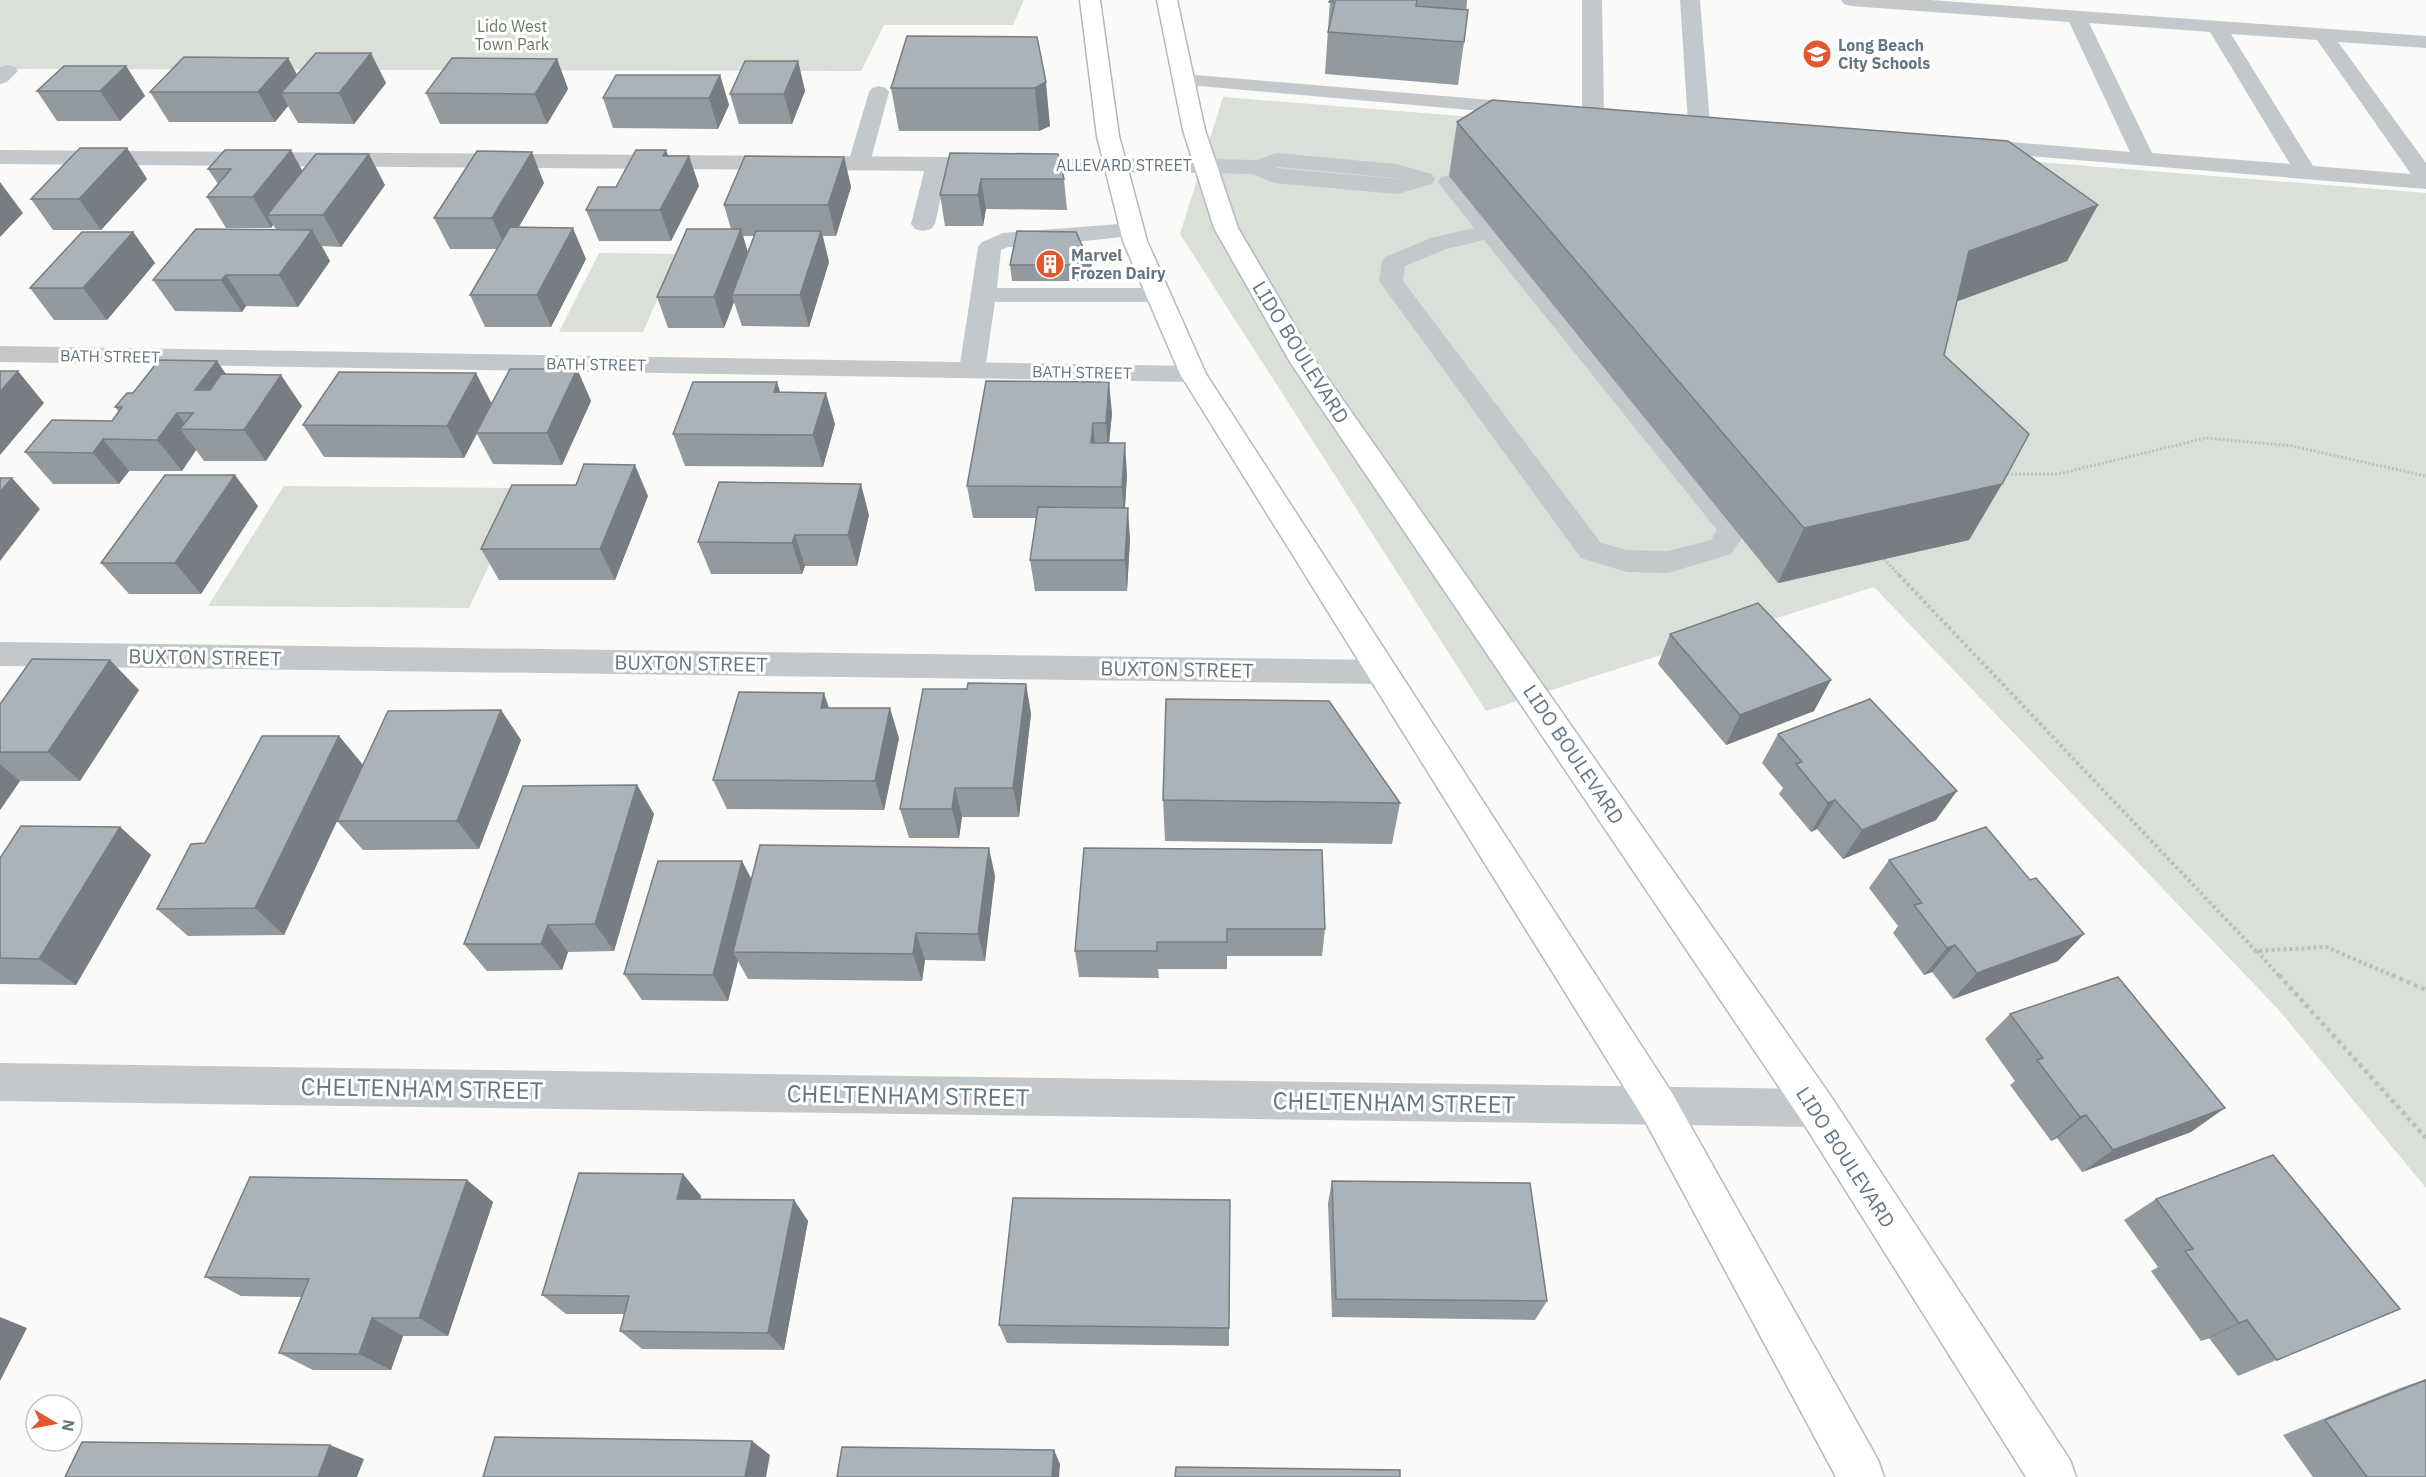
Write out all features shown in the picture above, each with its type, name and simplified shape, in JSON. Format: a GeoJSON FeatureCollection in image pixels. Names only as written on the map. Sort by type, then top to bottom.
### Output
{"type":"FeatureCollection","features":[{"type":"Feature","properties":{"kind":"highway"},"geometry":{"type":"LineString","coordinates":[[1090,0],[1108,136],[1132,230],[1192,374],[1658,1106],[1861,1477]]}},
{"type":"Feature","properties":{"kind":"highway","name":"LIDO BOULEVARD"},"geometry":{"type":"LineString","coordinates":[[1167,0],[1204,166],[1226,228],[1303,362],[1816,1108],[2053,1477]]}},
{"type":"Feature","properties":{"kind":"street"},"geometry":{"type":"LineString","coordinates":[[1592,0],[1593,114]]}},
{"type":"Feature","properties":{"kind":"street"},"geometry":{"type":"LineString","coordinates":[[1675,121],[1707,124],[1690,0]]}},
{"type":"Feature","properties":{"kind":"street"},"geometry":{"type":"LineString","coordinates":[[1851,0],[2426,42]]}},
{"type":"Feature","properties":{"kind":"street"},"geometry":{"type":"LineString","coordinates":[[2076,16],[2144,159]]}},
{"type":"Feature","properties":{"kind":"street"},"geometry":{"type":"LineString","coordinates":[[2216,26],[2306,173]]}},
{"type":"Feature","properties":{"kind":"street"},"geometry":{"type":"LineString","coordinates":[[2323,34],[2426,181]]}},
{"type":"Feature","properties":{"kind":"street"},"geometry":{"type":"LineString","coordinates":[[1184,80],[1546,110]]}},
{"type":"Feature","properties":{"kind":"street"},"geometry":{"type":"LineString","coordinates":[[859,163],[879,92]]}},
{"type":"Feature","properties":{"kind":"street"},"geometry":{"type":"LineString","coordinates":[[1569,112],[1616,116]]}},
{"type":"Feature","properties":{"kind":"street"},"geometry":{"type":"LineString","coordinates":[[1957,144],[2426,181]]}},
{"type":"Feature","properties":{"kind":"street","name":"ALLEVARD STREET"},"geometry":{"type":"LineString","coordinates":[[0,158],[1204,166],[1258,167],[1274,176],[1397,187],[1436,180]]}},
{"type":"Feature","properties":{"kind":"street"},"geometry":{"type":"LineString","coordinates":[[923,224],[938,164]]}},
{"type":"Feature","properties":{"kind":"street"},"geometry":{"type":"LineString","coordinates":[[1436,180],[1484,185]]}},
{"type":"Feature","properties":{"kind":"street"},"geometry":{"type":"LineString","coordinates":[[1436,180],[1490,232],[1577,324],[1732,529],[1721,547],[1668,562],[1627,561],[1591,551],[1391,281],[1394,262],[1439,243],[1490,232]]}},
{"type":"Feature","properties":{"kind":"street"},"geometry":{"type":"LineString","coordinates":[[972,370],[990,247],[1003,240],[1132,230]]}},
{"type":"Feature","properties":{"kind":"street"},"geometry":{"type":"LineString","coordinates":[[984,295],[1158,295]]}},
{"type":"Feature","properties":{"kind":"street","name":"BATH STREET"},"geometry":{"type":"LineString","coordinates":[[0,354],[1192,374]]}},
{"type":"Feature","properties":{"kind":"street","name":"BUXTON STREET"},"geometry":{"type":"LineString","coordinates":[[0,654],[1381,672]]}},
{"type":"Feature","properties":{"kind":"street","name":"CHELTENHAM STREET"},"geometry":{"type":"LineString","coordinates":[[0,1082],[1816,1108]]}},
{"type":"Feature","properties":{"kind":"path"},"geometry":{"type":"LineString","coordinates":[[1992,474],[2058,474],[2206,438],[2292,446],[2426,476]]}},
{"type":"Feature","properties":{"kind":"path"},"geometry":{"type":"LineString","coordinates":[[1884,559],[2256,951],[2426,1138]]}},
{"type":"Feature","properties":{"kind":"path"},"geometry":{"type":"LineString","coordinates":[[2256,951],[2326,947],[2426,990]]}},
{"type":"Feature","properties":{"kind":"green space","name":"Lido West Town Park"},"geometry":{"type":"Polygon","coordinates":[[[0,0],[1024,0],[1013,25],[884,25],[861,71],[0,69],[0,0]]]}},
{"type":"Feature","properties":{"kind":"green space"},"geometry":{"type":"Polygon","coordinates":[[[1223,97],[2426,193],[2426,1188],[2278,1009],[1874,587],[1486,711],[1180,234],[1223,97]]]}},
{"type":"Feature","properties":{"kind":"green space"},"geometry":{"type":"Polygon","coordinates":[[[599,253],[677,254],[643,332],[559,332],[599,253]]]}},
{"type":"Feature","properties":{"kind":"green space"},"geometry":{"type":"Polygon","coordinates":[[[284,486],[525,488],[469,608],[208,606],[284,486]]]}},
{"type":"Feature","properties":{"kind":"building"},"geometry":{"type":"Polygon","coordinates":[[[1330,0],[1417,0],[1416,6],[1468,10],[1464,42],[1328,32],[1335,2],[1329,2],[1330,0]]]}},
{"type":"Feature","properties":{"kind":"building"},"geometry":{"type":"Polygon","coordinates":[[[907,36],[1037,37],[1046,82],[1035,88],[891,88],[907,36]]]}},
{"type":"Feature","properties":{"kind":"building"},"geometry":{"type":"Polygon","coordinates":[[[316,53],[371,53],[339,93],[281,93],[316,53]]]}},
{"type":"Feature","properties":{"kind":"building"},"geometry":{"type":"Polygon","coordinates":[[[184,57],[288,58],[258,92],[150,92],[184,57]]]}},
{"type":"Feature","properties":{"kind":"building"},"geometry":{"type":"Polygon","coordinates":[[[452,58],[557,59],[535,94],[426,93],[452,58]]]}},
{"type":"Feature","properties":{"kind":"building"},"geometry":{"type":"Polygon","coordinates":[[[745,61],[798,61],[784,94],[730,94],[745,61]]]}},
{"type":"Feature","properties":{"kind":"building"},"geometry":{"type":"Polygon","coordinates":[[[64,66],[126,66],[100,91],[37,91],[64,66]]]}},
{"type":"Feature","properties":{"kind":"building"},"geometry":{"type":"Polygon","coordinates":[[[616,75],[720,75],[709,98],[603,98],[616,75]]]}},
{"type":"Feature","properties":{"kind":"building"},"geometry":{"type":"Polygon","coordinates":[[[1492,100],[2008,141],[2098,205],[1969,251],[1944,355],[2029,434],[2002,484],[1804,528],[1457,122],[1492,100]]]}},
{"type":"Feature","properties":{"kind":"building"},"geometry":{"type":"Polygon","coordinates":[[[80,148],[127,148],[79,199],[31,199],[80,148]]]}},
{"type":"Feature","properties":{"kind":"building"},"geometry":{"type":"Polygon","coordinates":[[[225,150],[291,150],[253,197],[207,197],[231,169],[208,169],[225,150]]]}},
{"type":"Feature","properties":{"kind":"building"},"geometry":{"type":"Polygon","coordinates":[[[636,150],[666,150],[663,156],[689,156],[660,210],[586,210],[598,187],[616,187],[636,150]]]}},
{"type":"Feature","properties":{"kind":"building"},"geometry":{"type":"Polygon","coordinates":[[[477,151],[532,152],[492,218],[434,218],[477,151]]]}},
{"type":"Feature","properties":{"kind":"building"},"geometry":{"type":"Polygon","coordinates":[[[950,153],[1058,154],[1064,179],[981,179],[978,195],[940,195],[950,153]]]}},
{"type":"Feature","properties":{"kind":"building"},"geometry":{"type":"Polygon","coordinates":[[[316,154],[369,154],[323,215],[267,215],[316,154]]]}},
{"type":"Feature","properties":{"kind":"building"},"geometry":{"type":"Polygon","coordinates":[[[745,156],[844,157],[828,205],[724,205],[745,156]]]}},
{"type":"Feature","properties":{"kind":"building"},"geometry":{"type":"Polygon","coordinates":[[[510,227],[573,228],[537,295],[470,295],[510,227]]]}},
{"type":"Feature","properties":{"kind":"building"},"geometry":{"type":"Polygon","coordinates":[[[196,229],[312,230],[279,275],[226,275],[221,280],[153,280],[196,229]]]}},
{"type":"Feature","properties":{"kind":"building"},"geometry":{"type":"Polygon","coordinates":[[[687,229],[741,229],[714,297],[657,297],[687,229]]]}},
{"type":"Feature","properties":{"kind":"building"},"geometry":{"type":"Polygon","coordinates":[[[756,231],[821,231],[800,295],[732,295],[756,231]]]}},
{"type":"Feature","properties":{"kind":"building"},"geometry":{"type":"Polygon","coordinates":[[[1017,231],[1076,232],[1091,265],[1010,265],[1017,231]]]}},
{"type":"Feature","properties":{"kind":"building"},"geometry":{"type":"Polygon","coordinates":[[[82,232],[133,232],[83,288],[30,288],[82,232]]]}},
{"type":"Feature","properties":{"kind":"building"},"geometry":{"type":"Polygon","coordinates":[[[159,360],[217,361],[195,390],[210,390],[221,374],[281,375],[244,430],[180,429],[193,413],[177,413],[157,440],[103,439],[93,453],[25,452],[52,420],[112,421],[122,407],[115,407],[127,393],[133,393],[159,360]]]}},
{"type":"Feature","properties":{"kind":"building"},"geometry":{"type":"Polygon","coordinates":[[[510,369],[577,369],[547,433],[476,433],[510,369]]]}},
{"type":"Feature","properties":{"kind":"building"},"geometry":{"type":"Polygon","coordinates":[[[0,371],[18,371],[0,392],[0,371]]]}},
{"type":"Feature","properties":{"kind":"building"},"geometry":{"type":"Polygon","coordinates":[[[339,372],[476,373],[447,426],[303,425],[339,372]]]}},
{"type":"Feature","properties":{"kind":"building"},"geometry":{"type":"Polygon","coordinates":[[[986,381],[1109,382],[1106,423],[1093,423],[1091,443],[1125,443],[1122,487],[967,486],[986,381]]]}},
{"type":"Feature","properties":{"kind":"building"},"geometry":{"type":"Polygon","coordinates":[[[693,382],[777,382],[774,392],[826,393],[813,435],[673,434],[693,382]]]}},
{"type":"Feature","properties":{"kind":"building"},"geometry":{"type":"Polygon","coordinates":[[[584,464],[635,465],[600,549],[481,549],[512,485],[576,485],[584,464]]]}},
{"type":"Feature","properties":{"kind":"building"},"geometry":{"type":"Polygon","coordinates":[[[165,475],[235,475],[175,563],[101,563],[165,475]]]}},
{"type":"Feature","properties":{"kind":"building"},"geometry":{"type":"Polygon","coordinates":[[[0,478],[12,478],[0,492],[0,478]]]}},
{"type":"Feature","properties":{"kind":"building"},"geometry":{"type":"Polygon","coordinates":[[[719,482],[861,484],[848,535],[795,535],[792,543],[698,542],[719,482]]]}},
{"type":"Feature","properties":{"kind":"building"},"geometry":{"type":"Polygon","coordinates":[[[1038,507],[1128,508],[1125,560],[1030,560],[1038,507]]]}},
{"type":"Feature","properties":{"kind":"building"},"geometry":{"type":"Polygon","coordinates":[[[1758,603],[1831,680],[1740,715],[1670,634],[1758,603]]]}},
{"type":"Feature","properties":{"kind":"building"},"geometry":{"type":"Polygon","coordinates":[[[32,659],[110,660],[48,752],[0,752],[0,704],[32,659]]]}},
{"type":"Feature","properties":{"kind":"building"},"geometry":{"type":"Polygon","coordinates":[[[968,683],[1026,684],[1013,788],[955,788],[952,809],[900,809],[923,689],[967,689],[968,683]]]}},
{"type":"Feature","properties":{"kind":"building"},"geometry":{"type":"Polygon","coordinates":[[[739,692],[824,693],[821,708],[890,708],[875,781],[713,780],[739,692]]]}},
{"type":"Feature","properties":{"kind":"building"},"geometry":{"type":"Polygon","coordinates":[[[1166,699],[1329,701],[1400,803],[1163,800],[1166,699]]]}},
{"type":"Feature","properties":{"kind":"building"},"geometry":{"type":"Polygon","coordinates":[[[1870,699],[1957,791],[1862,830],[1835,800],[1828,803],[1796,764],[1802,762],[1778,734],[1870,699]]]}},
{"type":"Feature","properties":{"kind":"building"},"geometry":{"type":"Polygon","coordinates":[[[501,710],[457,821],[337,821],[388,711],[501,710]]]}},
{"type":"Feature","properties":{"kind":"building"},"geometry":{"type":"Polygon","coordinates":[[[262,736],[339,736],[255,908],[157,909],[191,844],[205,843],[262,736]]]}},
{"type":"Feature","properties":{"kind":"building"},"geometry":{"type":"Polygon","coordinates":[[[637,785],[595,924],[548,925],[541,944],[464,944],[523,786],[637,785]]]}},
{"type":"Feature","properties":{"kind":"building"},"geometry":{"type":"Polygon","coordinates":[[[21,826],[120,827],[39,959],[0,958],[0,858],[21,826]]]}},
{"type":"Feature","properties":{"kind":"building"},"geometry":{"type":"Polygon","coordinates":[[[1986,827],[2030,880],[2036,878],[2084,934],[1977,973],[1955,945],[1947,948],[1914,905],[1922,903],[1889,860],[1986,827]]]}},
{"type":"Feature","properties":{"kind":"building"},"geometry":{"type":"Polygon","coordinates":[[[760,845],[989,848],[978,934],[916,933],[913,954],[733,952],[760,845]]]}},
{"type":"Feature","properties":{"kind":"building"},"geometry":{"type":"Polygon","coordinates":[[[1084,848],[1322,850],[1325,929],[1227,929],[1227,942],[1157,942],[1157,951],[1075,951],[1084,848]]]}},
{"type":"Feature","properties":{"kind":"building"},"geometry":{"type":"Polygon","coordinates":[[[658,861],[742,861],[713,975],[624,974],[658,861]]]}},
{"type":"Feature","properties":{"kind":"building"},"geometry":{"type":"Polygon","coordinates":[[[2118,977],[2225,1108],[2113,1150],[2086,1115],[2080,1117],[2037,1060],[2043,1058],[2010,1014],[2118,977]]]}},
{"type":"Feature","properties":{"kind":"building"},"geometry":{"type":"Polygon","coordinates":[[[2273,1155],[2400,1309],[2277,1360],[2247,1320],[2239,1323],[2185,1251],[2193,1249],[2156,1199],[2273,1155]]]}},
{"type":"Feature","properties":{"kind":"building"},"geometry":{"type":"Polygon","coordinates":[[[579,1173],[683,1174],[677,1199],[794,1200],[768,1333],[620,1331],[629,1296],[542,1295],[579,1173]]]}},
{"type":"Feature","properties":{"kind":"building"},"geometry":{"type":"Polygon","coordinates":[[[250,1177],[467,1180],[419,1318],[372,1318],[359,1354],[279,1353],[309,1279],[205,1277],[250,1177]]]}},
{"type":"Feature","properties":{"kind":"building"},"geometry":{"type":"Polygon","coordinates":[[[1332,1181],[1530,1183],[1547,1301],[1336,1299],[1332,1181]]]}},
{"type":"Feature","properties":{"kind":"building"},"geometry":{"type":"Polygon","coordinates":[[[1013,1198],[1230,1200],[1229,1328],[999,1325],[1013,1198]]]}},
{"type":"Feature","properties":{"kind":"building"},"geometry":{"type":"Polygon","coordinates":[[[2426,1380],[2426,1477],[2367,1477],[2325,1420],[2426,1380]]]}},
{"type":"Feature","properties":{"kind":"building"},"geometry":{"type":"Polygon","coordinates":[[[495,1437],[752,1441],[745,1477],[483,1477],[495,1437]]]}},
{"type":"Feature","properties":{"kind":"building"},"geometry":{"type":"Polygon","coordinates":[[[84,1442],[330,1445],[318,1477],[65,1477],[77,1453],[84,1453],[84,1442]]]}},
{"type":"Feature","properties":{"kind":"building"},"geometry":{"type":"Polygon","coordinates":[[[842,1447],[1054,1450],[1052,1477],[837,1477],[842,1447]]]}},
{"type":"Feature","properties":{"kind":"building"},"geometry":{"type":"Polygon","coordinates":[[[1176,1467],[1400,1470],[1400,1477],[1175,1477],[1176,1467]]]}},
{"type":"Feature","properties":{"kind":"place","name":"Long Beach City Schools"},"geometry":{"type":"Point","coordinates":[1817,54]}},
{"type":"Feature","properties":{"kind":"place","name":"Marvel Frozen Dairy"},"geometry":{"type":"Point","coordinates":[1050,264]}}]}
